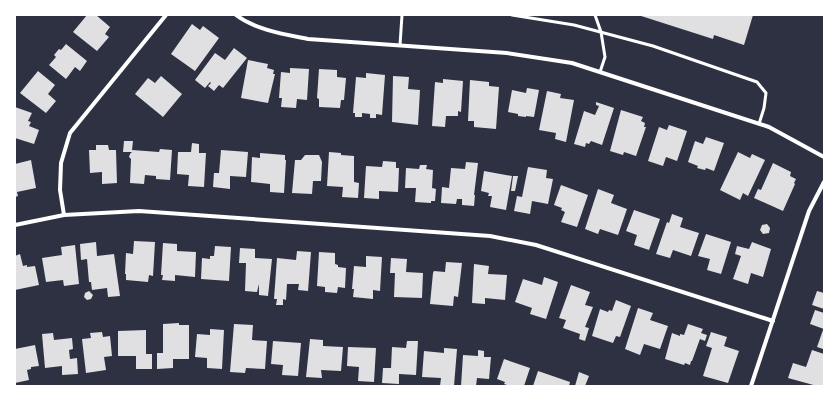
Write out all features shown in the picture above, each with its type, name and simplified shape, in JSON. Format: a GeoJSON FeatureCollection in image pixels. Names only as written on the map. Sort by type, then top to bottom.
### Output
{"type":"FeatureCollection","features":[{"type":"Feature","properties":{"kind":"street"},"geometry":{"type":"LineString","coordinates":[[64,215],[60,190],[61,163],[70,133],[166,15]]}},
{"type":"Feature","properties":{"kind":"street"},"geometry":{"type":"LineString","coordinates":[[236,15],[243,20],[275,33],[308,39],[507,53],[572,63],[769,127],[824,157]]}},
{"type":"Feature","properties":{"kind":"street"},"geometry":{"type":"LineString","coordinates":[[752,386],[809,211],[824,182]]}},
{"type":"Feature","properties":{"kind":"street"},"geometry":{"type":"LineString","coordinates":[[15,226],[64,215],[139,211],[490,236],[536,244],[773,321]]}},
{"type":"Feature","properties":{"kind":"lane"},"geometry":{"type":"LineString","coordinates":[[400,45],[402,15]]}},
{"type":"Feature","properties":{"kind":"lane"},"geometry":{"type":"LineString","coordinates":[[512,15],[574,25],[653,46],[757,82],[766,93],[764,108],[759,124]]}},
{"type":"Feature","properties":{"kind":"lane"},"geometry":{"type":"LineString","coordinates":[[595,15],[601,32],[605,57],[600,72]]}},
{"type":"Feature","properties":{"kind":"building"},"geometry":{"type":"Polygon","coordinates":[[[87,15],[96,15],[110,27],[105,34],[109,37],[97,51],[73,32],[87,15]]]}},
{"type":"Feature","properties":{"kind":"building"},"geometry":{"type":"Polygon","coordinates":[[[638,15],[753,15],[744,45],[714,35],[713,39],[638,15]]]}},
{"type":"Feature","properties":{"kind":"building"},"geometry":{"type":"Polygon","coordinates":[[[192,24],[200,30],[203,26],[219,38],[195,71],[171,54],[192,24]]]}},
{"type":"Feature","properties":{"kind":"building"},"geometry":{"type":"Polygon","coordinates":[[[66,44],[87,61],[80,71],[75,67],[66,79],[49,65],[56,57],[54,55],[66,44]]]}},
{"type":"Feature","properties":{"kind":"building"},"geometry":{"type":"Polygon","coordinates":[[[234,48],[247,58],[223,88],[219,85],[214,91],[208,86],[211,83],[210,82],[205,88],[195,80],[215,53],[225,60],[234,48]]]}},
{"type":"Feature","properties":{"kind":"building"},"geometry":{"type":"Polygon","coordinates":[[[248,60],[268,64],[267,68],[274,70],[273,74],[275,74],[268,103],[241,98],[248,60]]]}},
{"type":"Feature","properties":{"kind":"building"},"geometry":{"type":"Polygon","coordinates":[[[290,68],[309,69],[307,100],[297,99],[296,108],[281,107],[282,98],[279,98],[281,72],[290,73],[290,68]]]}},
{"type":"Feature","properties":{"kind":"building"},"geometry":{"type":"Polygon","coordinates":[[[319,69],[337,70],[337,77],[346,78],[344,100],[341,100],[340,108],[319,107],[319,99],[317,98],[319,69]]]}},
{"type":"Feature","properties":{"kind":"building"},"geometry":{"type":"Polygon","coordinates":[[[38,71],[55,85],[48,94],[56,101],[46,113],[20,93],[38,71]]]}},
{"type":"Feature","properties":{"kind":"building"},"geometry":{"type":"Polygon","coordinates":[[[366,73],[385,75],[382,115],[376,114],[376,118],[370,118],[370,114],[362,113],[362,117],[355,117],[355,113],[353,113],[356,77],[366,78],[366,73]]]}},
{"type":"Feature","properties":{"kind":"building"},"geometry":{"type":"Polygon","coordinates":[[[161,76],[182,94],[163,117],[135,94],[148,78],[155,83],[161,76]]]}},
{"type":"Feature","properties":{"kind":"building"},"geometry":{"type":"Polygon","coordinates":[[[393,76],[409,77],[408,89],[420,90],[418,125],[392,122],[393,76]]]}},
{"type":"Feature","properties":{"kind":"building"},"geometry":{"type":"Polygon","coordinates":[[[443,79],[463,81],[461,112],[458,111],[458,116],[446,116],[445,127],[432,126],[435,82],[443,83],[443,79]]]}},
{"type":"Feature","properties":{"kind":"building"},"geometry":{"type":"Polygon","coordinates":[[[470,80],[489,82],[489,86],[499,87],[496,129],[474,127],[474,121],[468,121],[470,80]]]}},
{"type":"Feature","properties":{"kind":"building"},"geometry":{"type":"Polygon","coordinates":[[[527,88],[539,90],[534,117],[518,116],[518,114],[508,112],[512,90],[526,93],[527,88]]]}},
{"type":"Feature","properties":{"kind":"building"},"geometry":{"type":"Polygon","coordinates":[[[547,91],[561,94],[560,98],[574,100],[566,142],[555,139],[556,133],[539,130],[547,91]]]}},
{"type":"Feature","properties":{"kind":"building"},"geometry":{"type":"Polygon","coordinates":[[[596,102],[614,108],[602,145],[591,141],[589,144],[586,143],[585,147],[574,144],[584,111],[595,115],[599,106],[596,105],[596,102]]]}},
{"type":"Feature","properties":{"kind":"building"},"geometry":{"type":"Polygon","coordinates":[[[15,107],[32,113],[28,121],[31,122],[29,126],[39,130],[34,144],[15,138],[15,107]]]}},
{"type":"Feature","properties":{"kind":"building"},"geometry":{"type":"Polygon","coordinates":[[[621,110],[643,117],[641,121],[645,123],[644,127],[646,127],[636,156],[624,152],[623,155],[610,151],[621,110]]]}},
{"type":"Feature","properties":{"kind":"building"},"geometry":{"type":"Polygon","coordinates":[[[669,125],[687,131],[677,161],[666,157],[663,166],[648,161],[659,127],[667,130],[669,125]]]}},
{"type":"Feature","properties":{"kind":"building"},"geometry":{"type":"Polygon","coordinates":[[[706,137],[724,143],[714,171],[706,168],[705,170],[697,168],[698,166],[688,162],[695,141],[703,144],[706,137]]]}},
{"type":"Feature","properties":{"kind":"building"},"geometry":{"type":"Polygon","coordinates":[[[124,141],[133,141],[132,150],[159,152],[160,149],[172,150],[170,180],[156,179],[156,176],[145,175],[144,184],[130,183],[131,159],[129,157],[132,152],[123,152],[124,141]]]}},
{"type":"Feature","properties":{"kind":"building"},"geometry":{"type":"Polygon","coordinates":[[[192,143],[199,144],[199,153],[206,153],[204,187],[188,186],[189,175],[177,174],[178,152],[191,152],[192,143]]]}},
{"type":"Feature","properties":{"kind":"building"},"geometry":{"type":"Polygon","coordinates":[[[96,145],[108,145],[109,150],[116,150],[117,183],[102,184],[102,172],[90,173],[89,150],[96,150],[96,145]]]}},
{"type":"Feature","properties":{"kind":"building"},"geometry":{"type":"Polygon","coordinates":[[[221,150],[248,152],[246,177],[230,176],[230,189],[213,187],[214,173],[219,173],[221,150]]]}},
{"type":"Feature","properties":{"kind":"building"},"geometry":{"type":"Polygon","coordinates":[[[329,152],[354,156],[354,182],[359,183],[358,198],[342,197],[343,187],[327,186],[329,152]]]}},
{"type":"Feature","properties":{"kind":"building"},"geometry":{"type":"Polygon","coordinates":[[[738,152],[750,158],[752,154],[765,160],[748,196],[743,193],[740,200],[720,190],[738,152]]]}},
{"type":"Feature","properties":{"kind":"building"},"geometry":{"type":"Polygon","coordinates":[[[260,153],[285,155],[284,193],[270,192],[270,184],[251,182],[252,157],[260,158],[260,153]]]}},
{"type":"Feature","properties":{"kind":"building"},"geometry":{"type":"Polygon","coordinates":[[[305,155],[319,155],[322,162],[321,181],[313,181],[312,194],[292,193],[295,160],[301,160],[305,155]]]}},
{"type":"Feature","properties":{"kind":"building"},"geometry":{"type":"Polygon","coordinates":[[[31,160],[36,188],[17,192],[18,196],[15,197],[15,164],[31,160]]]}},
{"type":"Feature","properties":{"kind":"building"},"geometry":{"type":"Polygon","coordinates":[[[383,161],[396,162],[396,168],[399,168],[398,192],[379,191],[379,199],[364,198],[366,166],[382,167],[383,161]]]}},
{"type":"Feature","properties":{"kind":"building"},"geometry":{"type":"Polygon","coordinates":[[[466,162],[478,163],[474,206],[462,205],[462,199],[457,199],[456,204],[441,203],[442,187],[449,188],[451,168],[465,169],[466,162]]]}},
{"type":"Feature","properties":{"kind":"building"},"geometry":{"type":"Polygon","coordinates":[[[773,163],[791,172],[790,176],[796,179],[783,211],[754,198],[758,189],[761,190],[773,163]]]}},
{"type":"Feature","properties":{"kind":"building"},"geometry":{"type":"Polygon","coordinates":[[[420,165],[427,165],[426,169],[433,170],[432,188],[436,189],[435,201],[431,201],[431,203],[415,202],[416,188],[405,188],[406,168],[419,169],[420,165]]]}},
{"type":"Feature","properties":{"kind":"building"},"geometry":{"type":"Polygon","coordinates":[[[528,167],[547,170],[546,178],[553,179],[548,204],[532,201],[530,214],[514,211],[517,196],[522,197],[528,167]]]}},
{"type":"Feature","properties":{"kind":"building"},"geometry":{"type":"Polygon","coordinates":[[[484,171],[512,176],[506,210],[490,207],[492,196],[488,196],[489,193],[481,191],[484,171]]]}},
{"type":"Feature","properties":{"kind":"building"},"geometry":{"type":"Polygon","coordinates":[[[513,176],[518,176],[515,191],[511,191],[513,176]]]}},
{"type":"Feature","properties":{"kind":"building"},"geometry":{"type":"Polygon","coordinates":[[[561,185],[588,195],[577,227],[561,222],[565,212],[561,210],[562,208],[554,205],[561,185]]]}},
{"type":"Feature","properties":{"kind":"building"},"geometry":{"type":"Polygon","coordinates":[[[598,189],[614,195],[611,203],[627,209],[618,235],[600,229],[598,234],[585,229],[598,189]]]}},
{"type":"Feature","properties":{"kind":"building"},"geometry":{"type":"Polygon","coordinates":[[[634,210],[660,219],[649,250],[634,245],[637,235],[626,231],[634,210]]]}},
{"type":"Feature","properties":{"kind":"building"},"geometry":{"type":"Polygon","coordinates":[[[672,214],[683,218],[680,227],[699,233],[691,256],[673,250],[670,258],[656,254],[667,222],[669,223],[672,214]]]}},
{"type":"Feature","properties":{"kind":"building"},"geometry":{"type":"Polygon","coordinates":[[[767,224],[770,228],[769,233],[763,234],[760,230],[762,225],[767,224]]]}},
{"type":"Feature","properties":{"kind":"building"},"geometry":{"type":"Polygon","coordinates":[[[706,234],[731,242],[721,274],[707,270],[710,259],[698,256],[706,234]]]}},
{"type":"Feature","properties":{"kind":"building"},"geometry":{"type":"Polygon","coordinates":[[[134,241],[155,242],[153,276],[149,275],[148,282],[126,280],[126,253],[133,254],[134,241]]]}},
{"type":"Feature","properties":{"kind":"building"},"geometry":{"type":"Polygon","coordinates":[[[96,242],[97,256],[114,254],[120,296],[108,297],[107,288],[92,290],[91,282],[89,282],[87,259],[81,260],[80,244],[96,242]]]}},
{"type":"Feature","properties":{"kind":"building"},"geometry":{"type":"Polygon","coordinates":[[[752,242],[771,249],[763,277],[751,273],[748,284],[733,279],[741,256],[735,254],[737,246],[749,249],[752,242]]]}},
{"type":"Feature","properties":{"kind":"building"},"geometry":{"type":"Polygon","coordinates":[[[163,243],[177,244],[177,251],[196,252],[195,277],[175,275],[175,281],[162,280],[163,243]]]}},
{"type":"Feature","properties":{"kind":"building"},"geometry":{"type":"Polygon","coordinates":[[[75,245],[79,284],[64,286],[63,280],[46,282],[42,258],[62,255],[61,247],[75,245]]]}},
{"type":"Feature","properties":{"kind":"building"},"geometry":{"type":"Polygon","coordinates":[[[215,246],[231,247],[229,281],[201,279],[202,258],[210,259],[210,256],[214,256],[215,246]]]}},
{"type":"Feature","properties":{"kind":"building"},"geometry":{"type":"Polygon","coordinates":[[[240,248],[255,249],[255,258],[272,259],[268,296],[259,295],[259,284],[257,292],[245,291],[246,263],[239,263],[240,248]]]}},
{"type":"Feature","properties":{"kind":"building"},"geometry":{"type":"Polygon","coordinates":[[[297,251],[311,252],[308,291],[298,290],[299,284],[287,284],[286,300],[283,299],[283,305],[276,305],[277,299],[274,299],[277,258],[296,260],[297,251]]]}},
{"type":"Feature","properties":{"kind":"building"},"geometry":{"type":"Polygon","coordinates":[[[319,252],[335,253],[335,264],[338,265],[338,267],[346,268],[345,288],[338,287],[337,293],[325,292],[325,287],[317,286],[319,252]]]}},
{"type":"Feature","properties":{"kind":"building"},"geometry":{"type":"Polygon","coordinates":[[[20,254],[23,266],[35,266],[39,285],[15,290],[15,256],[20,254]]]}},
{"type":"Feature","properties":{"kind":"building"},"geometry":{"type":"Polygon","coordinates":[[[366,256],[382,257],[380,291],[373,290],[373,299],[353,297],[354,289],[352,289],[354,266],[366,267],[366,256]]]}},
{"type":"Feature","properties":{"kind":"building"},"geometry":{"type":"Polygon","coordinates":[[[391,258],[407,259],[406,272],[423,273],[422,298],[394,297],[395,273],[390,273],[391,258]]]}},
{"type":"Feature","properties":{"kind":"building"},"geometry":{"type":"Polygon","coordinates":[[[446,262],[462,263],[458,297],[454,296],[453,306],[430,304],[433,273],[434,271],[445,272],[446,262]]]}},
{"type":"Feature","properties":{"kind":"building"},"geometry":{"type":"Polygon","coordinates":[[[474,264],[489,266],[488,274],[507,275],[505,300],[485,298],[485,304],[472,303],[474,264]]]}},
{"type":"Feature","properties":{"kind":"building"},"geometry":{"type":"Polygon","coordinates":[[[544,277],[558,282],[546,319],[530,314],[532,308],[515,302],[523,279],[542,285],[544,277]]]}},
{"type":"Feature","properties":{"kind":"building"},"geometry":{"type":"Polygon","coordinates":[[[571,285],[590,292],[585,305],[593,307],[585,327],[589,328],[585,341],[579,339],[580,334],[563,328],[566,320],[559,318],[571,285]]]}},
{"type":"Feature","properties":{"kind":"building"},"geometry":{"type":"Polygon","coordinates":[[[89,291],[93,295],[91,299],[87,300],[84,297],[85,293],[89,291]]]}},
{"type":"Feature","properties":{"kind":"building"},"geometry":{"type":"Polygon","coordinates":[[[817,291],[824,293],[824,309],[812,305],[817,291]]]}},
{"type":"Feature","properties":{"kind":"building"},"geometry":{"type":"Polygon","coordinates":[[[616,300],[631,306],[620,337],[616,336],[613,343],[592,336],[600,309],[608,312],[609,310],[612,311],[616,300]]]}},
{"type":"Feature","properties":{"kind":"building"},"geometry":{"type":"Polygon","coordinates":[[[638,308],[653,313],[650,320],[668,326],[660,349],[644,344],[640,355],[625,349],[638,308]]]}},
{"type":"Feature","properties":{"kind":"building"},"geometry":{"type":"Polygon","coordinates":[[[815,310],[824,313],[824,329],[810,324],[815,310]]]}},
{"type":"Feature","properties":{"kind":"building"},"geometry":{"type":"Polygon","coordinates":[[[179,323],[179,325],[189,325],[189,359],[173,359],[173,368],[157,369],[157,353],[163,353],[163,324],[179,323]]]}},
{"type":"Feature","properties":{"kind":"building"},"geometry":{"type":"Polygon","coordinates":[[[234,324],[253,325],[252,340],[267,341],[265,369],[246,368],[245,373],[230,372],[234,324]]]}},
{"type":"Feature","properties":{"kind":"building"},"geometry":{"type":"Polygon","coordinates":[[[688,324],[703,329],[701,333],[707,335],[705,341],[700,339],[690,365],[685,363],[684,365],[665,359],[672,333],[680,336],[680,334],[684,335],[688,324]]]}},
{"type":"Feature","properties":{"kind":"building"},"geometry":{"type":"Polygon","coordinates":[[[210,329],[224,330],[222,369],[207,368],[207,358],[195,357],[197,334],[210,335],[210,329]]]}},
{"type":"Feature","properties":{"kind":"building"},"geometry":{"type":"Polygon","coordinates":[[[146,330],[146,354],[152,354],[152,369],[136,369],[136,356],[118,356],[118,331],[146,330]]]}},
{"type":"Feature","properties":{"kind":"building"},"geometry":{"type":"Polygon","coordinates":[[[823,330],[824,348],[823,349],[817,347],[823,330]]]}},
{"type":"Feature","properties":{"kind":"building"},"geometry":{"type":"Polygon","coordinates":[[[102,332],[103,337],[110,336],[112,356],[104,357],[106,370],[86,373],[82,339],[91,338],[90,333],[102,332]]]}},
{"type":"Feature","properties":{"kind":"building"},"geometry":{"type":"Polygon","coordinates":[[[711,332],[727,337],[724,346],[739,351],[728,383],[703,376],[712,348],[706,346],[711,332]]]}},
{"type":"Feature","properties":{"kind":"building"},"geometry":{"type":"Polygon","coordinates":[[[53,333],[54,340],[72,338],[73,349],[69,350],[70,359],[77,358],[78,374],[62,375],[62,366],[45,368],[42,334],[53,333]]]}},
{"type":"Feature","properties":{"kind":"building"},"geometry":{"type":"Polygon","coordinates":[[[310,339],[323,340],[323,346],[343,347],[341,371],[321,370],[322,378],[306,377],[310,339]]]}},
{"type":"Feature","properties":{"kind":"building"},"geometry":{"type":"Polygon","coordinates":[[[273,341],[301,343],[298,376],[282,375],[283,365],[271,364],[273,341]]]}},
{"type":"Feature","properties":{"kind":"building"},"geometry":{"type":"Polygon","coordinates":[[[407,341],[418,341],[416,375],[399,374],[399,384],[382,383],[383,368],[391,368],[392,347],[406,348],[407,341]]]}},
{"type":"Feature","properties":{"kind":"building"},"geometry":{"type":"Polygon","coordinates":[[[35,345],[39,366],[31,367],[31,369],[27,370],[29,380],[15,383],[15,349],[35,345]]]}},
{"type":"Feature","properties":{"kind":"building"},"geometry":{"type":"Polygon","coordinates":[[[348,347],[376,348],[374,382],[358,381],[359,367],[347,366],[348,347]]]}},
{"type":"Feature","properties":{"kind":"building"},"geometry":{"type":"Polygon","coordinates":[[[444,348],[457,349],[454,386],[440,386],[441,378],[422,377],[424,351],[444,353],[444,348]]]}},
{"type":"Feature","properties":{"kind":"building"},"geometry":{"type":"Polygon","coordinates":[[[478,350],[484,351],[484,357],[491,357],[489,379],[477,378],[476,386],[461,386],[463,355],[478,356],[478,350]]]}},
{"type":"Feature","properties":{"kind":"building"},"geometry":{"type":"Polygon","coordinates":[[[812,350],[824,354],[824,386],[817,386],[788,378],[793,363],[806,367],[812,350]]]}},
{"type":"Feature","properties":{"kind":"building"},"geometry":{"type":"Polygon","coordinates":[[[504,359],[530,368],[524,386],[507,386],[504,384],[505,382],[497,379],[504,359]]]}},
{"type":"Feature","properties":{"kind":"building"},"geometry":{"type":"Polygon","coordinates":[[[538,371],[570,382],[569,386],[533,386],[538,371]]]}},
{"type":"Feature","properties":{"kind":"building"},"geometry":{"type":"Polygon","coordinates":[[[579,372],[589,376],[585,386],[575,386],[579,372]]]}}]}
